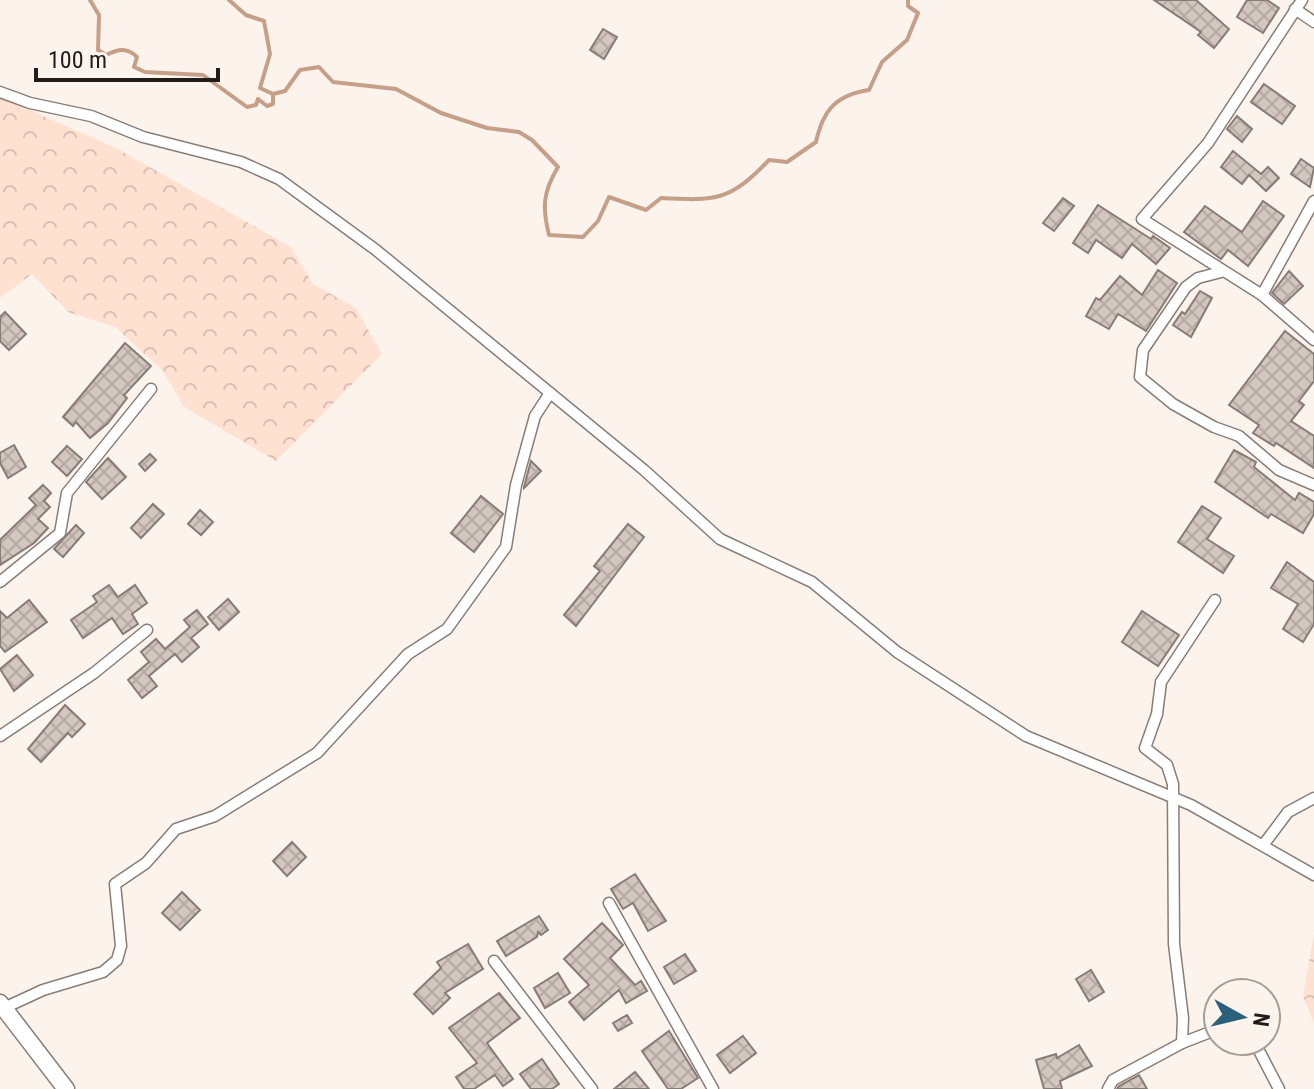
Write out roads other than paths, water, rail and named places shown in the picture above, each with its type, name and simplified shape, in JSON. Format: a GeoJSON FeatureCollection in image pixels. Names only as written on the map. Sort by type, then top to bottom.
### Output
{"type":"FeatureCollection","features":[{"type":"Feature","properties":{"kind":"highway"},"geometry":{"type":"LineString","coordinates":[[2,1006],[66,1089]]}},
{"type":"Feature","properties":{"kind":"street"},"geometry":{"type":"LineString","coordinates":[[1314,22],[1299,5],[1208,143],[1142,219],[1221,272],[1262,295],[1314,340]]}},
{"type":"Feature","properties":{"kind":"street"},"geometry":{"type":"LineString","coordinates":[[0,92],[30,103],[91,116],[143,137],[241,162],[270,174],[376,250],[735,549],[812,582],[897,652],[1026,736],[1175,797],[1264,844],[1314,875]]}},
{"type":"Feature","properties":{"kind":"street"},"geometry":{"type":"LineString","coordinates":[[1262,295],[1314,201]]}},
{"type":"Feature","properties":{"kind":"street"},"geometry":{"type":"LineString","coordinates":[[1221,272],[1198,278],[1186,287],[1143,350],[1140,377],[1173,404],[1214,427],[1239,436],[1279,470],[1314,485]]}},
{"type":"Feature","properties":{"kind":"street"},"geometry":{"type":"LineString","coordinates":[[0,582],[60,533],[67,493],[151,389]]}},
{"type":"Feature","properties":{"kind":"street"},"geometry":{"type":"LineString","coordinates":[[2,1006],[103,972],[117,960],[121,946],[115,884],[146,863],[176,829],[215,816],[317,753],[408,654],[447,629],[506,547],[516,485],[535,416],[550,393]]}},
{"type":"Feature","properties":{"kind":"street"},"geometry":{"type":"LineString","coordinates":[[1182,1043],[1183,1018],[1174,944],[1175,797],[1172,773],[1148,752],[1147,739],[1157,714],[1161,682],[1215,600]]}},
{"type":"Feature","properties":{"kind":"street"},"geometry":{"type":"LineString","coordinates":[[0,736],[94,673],[147,630]]}},
{"type":"Feature","properties":{"kind":"street"},"geometry":{"type":"LineString","coordinates":[[1264,844],[1288,812],[1314,798]]}},
{"type":"Feature","properties":{"kind":"street"},"geometry":{"type":"LineString","coordinates":[[609,903],[713,1089]]}},
{"type":"Feature","properties":{"kind":"street"},"geometry":{"type":"LineString","coordinates":[[494,961],[592,1089]]}},
{"type":"Feature","properties":{"kind":"street"},"geometry":{"type":"LineString","coordinates":[[1108,1089],[1113,1080],[1202,1035]]}},
{"type":"Feature","properties":{"kind":"street"},"geometry":{"type":"LineString","coordinates":[[1262,1057],[1279,1089]]}},
{"type":"Feature","properties":{"kind":"waterway"},"geometry":{"type":"LineString","coordinates":[[90,0],[99,15],[98,50],[106,55],[126,50],[137,57],[134,67],[145,72],[203,75],[247,107],[256,105],[258,99],[267,106],[273,104],[273,94]]}},
{"type":"Feature","properties":{"kind":"waterway"},"geometry":{"type":"LineString","coordinates":[[229,0],[246,15],[264,21],[270,54],[260,88],[273,94],[285,91],[300,70],[319,67],[333,82],[396,89],[441,113],[487,128],[519,132],[532,140],[558,167],[545,200],[549,235],[583,237],[598,221],[609,197],[646,210],[661,198],[721,196],[743,184],[769,160],[787,162],[816,142],[823,121],[833,106],[848,96],[869,90],[882,62],[907,40],[918,13],[908,6],[908,0]]}}]}
